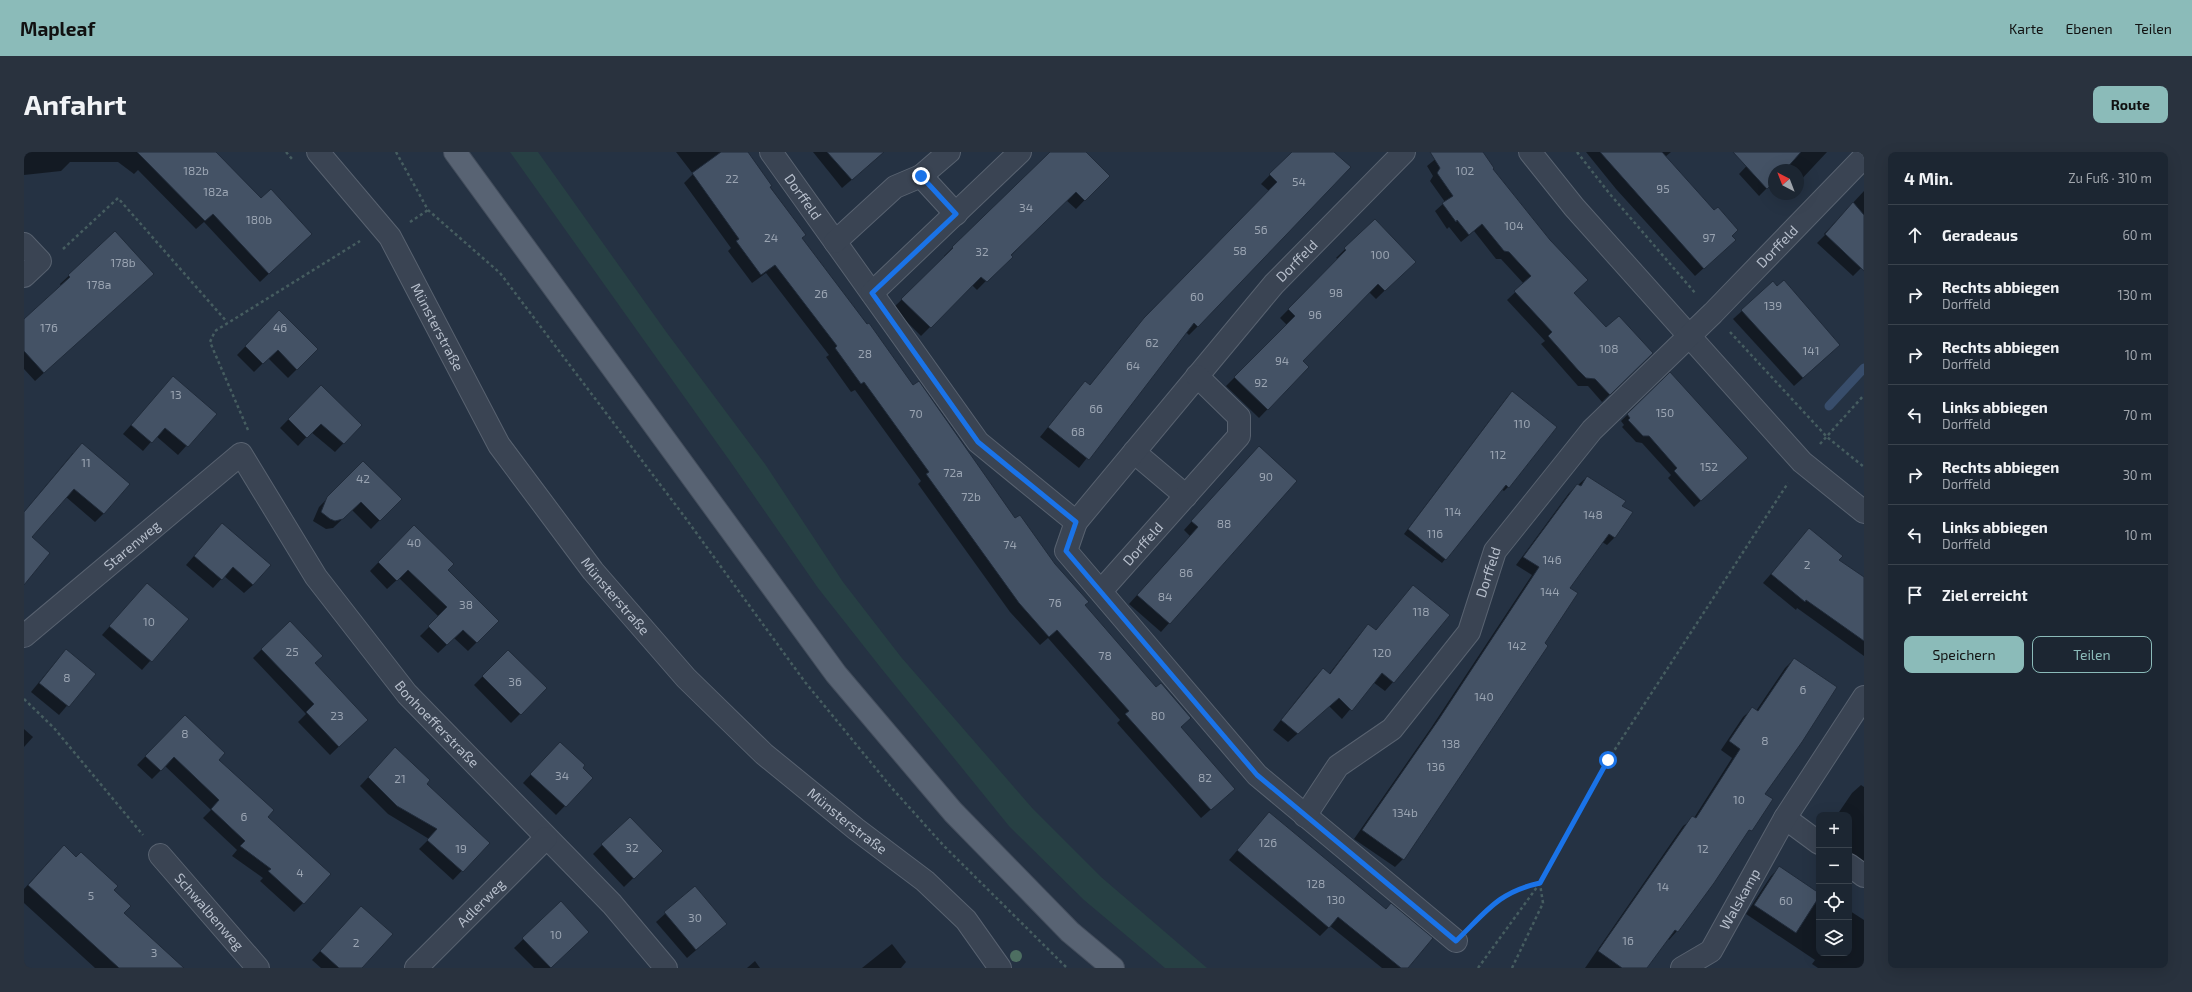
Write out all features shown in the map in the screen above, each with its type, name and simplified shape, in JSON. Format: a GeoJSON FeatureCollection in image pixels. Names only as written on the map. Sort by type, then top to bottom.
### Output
{"type":"FeatureCollection","features":[{"type":"Feature","properties":{"kind":"main road"},"geometry":{"type":"LineString","coordinates":[[455,152],[836,674],[953,812],[1070,932],[1113,968]]}},
{"type":"Feature","properties":{"kind":"street","name":"Münsterstraße"},"geometry":{"type":"LineString","coordinates":[[318,152],[390,237],[499,445],[593,571],[686,678],[764,754],[856,829],[925,881],[966,920],[1000,968]]}},
{"type":"Feature","properties":{"kind":"street","name":"Dorffeld"},"geometry":{"type":"LineString","coordinates":[[771,152],[978,442],[1076,522]]}},
{"type":"Feature","properties":{"kind":"street"},"geometry":{"type":"LineString","coordinates":[[835,242],[895,187],[921,176],[949,152]]}},
{"type":"Feature","properties":{"kind":"street"},"geometry":{"type":"LineString","coordinates":[[872,293],[1020,152]]}},
{"type":"Feature","properties":{"kind":"street","name":"Dorffeld"},"geometry":{"type":"LineString","coordinates":[[1404,152],[1274,284],[1076,522],[1066,551],[1257,775],[1456,941]]}},
{"type":"Feature","properties":{"kind":"street"},"geometry":{"type":"LineString","coordinates":[[1530,152],[1574,207],[1802,462],[1864,512]]}},
{"type":"Feature","properties":{"kind":"street","name":"Dorffeld"},"geometry":{"type":"LineString","coordinates":[[1305,816],[1338,766],[1392,729],[1469,632],[1495,551],[1587,436],[1689,336],[1864,157]]}},
{"type":"Feature","properties":{"kind":"street"},"geometry":{"type":"LineString","coordinates":[[921,176],[956,214]]}},
{"type":"Feature","properties":{"kind":"street"},"geometry":{"type":"LineString","coordinates":[[24,244],[40,261],[24,276]]}},
{"type":"Feature","properties":{"kind":"street","name":"Dorffeld"},"geometry":{"type":"LineString","coordinates":[[1101,591],[1239,436],[1239,417],[1197,376]]}},
{"type":"Feature","properties":{"kind":"street","name":"Starenweg"},"geometry":{"type":"LineString","coordinates":[[24,636],[244,444]]}},
{"type":"Feature","properties":{"kind":"street","name":"Bonhoefferstraße"},"geometry":{"type":"LineString","coordinates":[[244,444],[316,577],[407,694],[612,904],[666,968]]}},
{"type":"Feature","properties":{"kind":"street"},"geometry":{"type":"LineString","coordinates":[[1134,452],[1186,496]]}},
{"type":"Feature","properties":{"kind":"street","name":"Walskamp"},"geometry":{"type":"LineString","coordinates":[[1682,968],[1711,951],[1785,818],[1864,697]]}},
{"type":"Feature","properties":{"kind":"street"},"geometry":{"type":"LineString","coordinates":[[1785,818],[1816,841]]}},
{"type":"Feature","properties":{"kind":"street","name":"Adlerweg"},"geometry":{"type":"LineString","coordinates":[[416,968],[546,838]]}},
{"type":"Feature","properties":{"kind":"street","name":"Schwalbenweg"},"geometry":{"type":"LineString","coordinates":[[160,856],[258,968]]}},
{"type":"Feature","properties":{"kind":"street"},"geometry":{"type":"LineString","coordinates":[[1852,867],[1864,876]]}},
{"type":"Feature","properties":{"kind":"path"},"geometry":{"type":"LineString","coordinates":[[396,152],[428,210],[500,273]]}},
{"type":"Feature","properties":{"kind":"path"},"geometry":{"type":"LineString","coordinates":[[40,261],[55,256],[118,198],[227,322]]}},
{"type":"Feature","properties":{"kind":"path"},"geometry":{"type":"LineString","coordinates":[[244,444],[248,428],[210,342],[215,331],[227,322],[361,240],[390,237]]}},
{"type":"Feature","properties":{"kind":"path"},"geometry":{"type":"LineString","coordinates":[[1822,442],[1864,395]]}},
{"type":"Feature","properties":{"kind":"path"},"geometry":{"type":"LineString","coordinates":[[1478,968],[1540,883],[1608,760],[1784,490]]}},
{"type":"Feature","properties":{"kind":"path"},"geometry":{"type":"LineString","coordinates":[[24,699],[54,728],[160,856]]}},
{"type":"Feature","properties":{"kind":"path"},"geometry":{"type":"LineString","coordinates":[[1456,941],[1500,898],[1520,887],[1540,883]]}},
{"type":"Feature","properties":{"kind":"path"},"geometry":{"type":"LineString","coordinates":[[1512,968],[1543,903],[1540,883]]}},
{"type":"Feature","properties":{"kind":"green space"},"geometry":{"type":"Polygon","coordinates":[[[510,152],[538,152],[667,333],[765,464],[843,582],[901,657],[1033,809],[1101,877],[1207,968],[1165,968],[1084,900],[1009,826],[818,588],[732,464],[510,152]]]}},
{"type":"Feature","properties":{"kind":"building"},"geometry":{"type":"Polygon","coordinates":[[[137,152],[216,152],[261,198],[271,189],[312,234],[269,274],[213,214],[205,221],[137,152]]]}},
{"type":"Feature","properties":{"kind":"building"},"geometry":{"type":"Polygon","coordinates":[[[721,152],[748,152],[772,186],[770,187],[806,235],[802,238],[867,324],[869,323],[913,385],[919,381],[1015,518],[1020,515],[1055,564],[1089,602],[1085,605],[1156,687],[1161,683],[1191,718],[1181,727],[1235,789],[1211,810],[1125,714],[1129,711],[1057,630],[1049,637],[1019,603],[926,474],[929,472],[864,382],[861,384],[835,348],[837,346],[775,265],[761,275],[736,241],[739,239],[692,173],[721,152]]]}},
{"type":"Feature","properties":{"kind":"building"},"geometry":{"type":"Polygon","coordinates":[[[827,152],[884,152],[852,180],[827,152]]]}},
{"type":"Feature","properties":{"kind":"building"},"geometry":{"type":"Polygon","coordinates":[[[1050,152],[1086,152],[1110,176],[1085,201],[1076,192],[1011,255],[1013,257],[987,282],[981,277],[931,328],[901,299],[1050,152]]]}},
{"type":"Feature","properties":{"kind":"building"},"geometry":{"type":"Polygon","coordinates":[[[1292,152],[1334,152],[1351,167],[1198,327],[1194,323],[1089,460],[1048,427],[1085,381],[1090,385],[1144,318],[1277,182],[1269,174],[1292,152]]]}},
{"type":"Feature","properties":{"kind":"building"},"geometry":{"type":"Polygon","coordinates":[[[1430,152],[1483,152],[1494,168],[1493,169],[1550,240],[1588,280],[1574,293],[1606,327],[1619,316],[1653,353],[1610,395],[1595,379],[1586,378],[1578,370],[1548,336],[1552,332],[1514,291],[1531,276],[1509,252],[1504,251],[1482,224],[1469,235],[1457,220],[1456,222],[1442,203],[1453,196],[1437,173],[1440,168],[1430,152]]]}},
{"type":"Feature","properties":{"kind":"building"},"geometry":{"type":"Polygon","coordinates":[[[1600,152],[1662,152],[1714,210],[1718,207],[1738,230],[1732,236],[1736,240],[1704,269],[1600,152]]]}},
{"type":"Feature","properties":{"kind":"building"},"geometry":{"type":"Polygon","coordinates":[[[1733,152],[1801,152],[1790,164],[1768,164],[1767,189],[1733,152]]]}},
{"type":"Feature","properties":{"kind":"building"},"geometry":{"type":"Polygon","coordinates":[[[1853,202],[1864,215],[1864,271],[1825,234],[1853,202]]]}},
{"type":"Feature","properties":{"kind":"building"},"geometry":{"type":"Polygon","coordinates":[[[1375,219],[1416,262],[1385,291],[1378,284],[1303,361],[1309,367],[1268,410],[1234,377],[1295,316],[1288,309],[1346,250],[1344,248],[1375,219]]]}},
{"type":"Feature","properties":{"kind":"building"},"geometry":{"type":"Polygon","coordinates":[[[115,231],[154,274],[44,373],[24,351],[24,319],[70,277],[68,275],[115,231]]]}},
{"type":"Feature","properties":{"kind":"building"},"geometry":{"type":"Polygon","coordinates":[[[1784,280],[1840,345],[1803,378],[1741,310],[1773,281],[1777,286],[1784,280]]]}},
{"type":"Feature","properties":{"kind":"building"},"geometry":{"type":"Polygon","coordinates":[[[279,310],[318,349],[297,370],[278,350],[263,364],[245,346],[279,310]]]}},
{"type":"Feature","properties":{"kind":"building"},"geometry":{"type":"Polygon","coordinates":[[[1670,372],[1748,458],[1701,501],[1674,471],[1677,468],[1649,436],[1643,436],[1628,420],[1630,418],[1627,414],[1670,372]]]}},
{"type":"Feature","properties":{"kind":"building"},"geometry":{"type":"Polygon","coordinates":[[[173,376],[217,414],[188,447],[165,428],[152,443],[131,425],[173,376]]]}},
{"type":"Feature","properties":{"kind":"building"},"geometry":{"type":"Polygon","coordinates":[[[321,385],[362,425],[344,444],[321,424],[307,438],[288,419],[321,385]]]}},
{"type":"Feature","properties":{"kind":"building"},"geometry":{"type":"Polygon","coordinates":[[[1512,391],[1557,427],[1509,488],[1506,485],[1446,560],[1408,529],[1512,391]]]}},
{"type":"Feature","properties":{"kind":"building"},"geometry":{"type":"Polygon","coordinates":[[[82,443],[130,484],[104,514],[74,489],[32,537],[50,553],[24,585],[24,512],[82,443]]]}},
{"type":"Feature","properties":{"kind":"building"},"geometry":{"type":"Polygon","coordinates":[[[1259,446],[1297,481],[1170,624],[1137,595],[1198,527],[1191,521],[1259,446]]]}},
{"type":"Feature","properties":{"kind":"building"},"geometry":{"type":"Polygon","coordinates":[[[363,461],[402,499],[380,521],[361,502],[343,519],[335,521],[330,519],[321,512],[327,497],[363,461]]]}},
{"type":"Feature","properties":{"kind":"building"},"geometry":{"type":"Polygon","coordinates":[[[1587,476],[1626,501],[1622,506],[1633,512],[1615,538],[1609,534],[1570,588],[1578,593],[1545,643],[1548,646],[1404,860],[1362,830],[1439,719],[1539,567],[1523,557],[1577,484],[1581,486],[1587,476]]]}},
{"type":"Feature","properties":{"kind":"building"},"geometry":{"type":"Polygon","coordinates":[[[222,523],[271,565],[253,585],[233,567],[222,580],[194,556],[222,523]]]}},
{"type":"Feature","properties":{"kind":"building"},"geometry":{"type":"Polygon","coordinates":[[[414,525],[454,564],[448,570],[499,621],[477,643],[463,630],[447,645],[428,626],[447,607],[408,570],[397,581],[378,562],[414,525]]]}},
{"type":"Feature","properties":{"kind":"building"},"geometry":{"type":"Polygon","coordinates":[[[1809,528],[1843,556],[1839,560],[1864,577],[1864,641],[1806,600],[1805,602],[1771,574],[1809,528]]]}},
{"type":"Feature","properties":{"kind":"building"},"geometry":{"type":"Polygon","coordinates":[[[147,583],[189,619],[152,662],[109,626],[147,583]]]}},
{"type":"Feature","properties":{"kind":"building"},"geometry":{"type":"Polygon","coordinates":[[[1413,585],[1450,615],[1394,683],[1382,673],[1352,711],[1339,698],[1298,734],[1281,720],[1323,668],[1330,674],[1368,624],[1376,630],[1413,585]]]}},
{"type":"Feature","properties":{"kind":"building"},"geometry":{"type":"Polygon","coordinates":[[[290,621],[323,656],[315,663],[368,720],[339,747],[306,712],[314,704],[261,649],[290,621]]]}},
{"type":"Feature","properties":{"kind":"building"},"geometry":{"type":"Polygon","coordinates":[[[66,649],[96,674],[69,707],[39,683],[66,649]]]}},
{"type":"Feature","properties":{"kind":"building"},"geometry":{"type":"Polygon","coordinates":[[[508,650],[547,688],[521,715],[482,676],[508,650]]]}},
{"type":"Feature","properties":{"kind":"building"},"geometry":{"type":"Polygon","coordinates":[[[1794,658],[1837,687],[1802,742],[1765,794],[1773,799],[1752,831],[1749,830],[1714,883],[1678,932],[1675,930],[1647,968],[1622,968],[1598,951],[1692,816],[1696,818],[1740,749],[1729,741],[1752,707],[1758,711],[1794,658]]]}},
{"type":"Feature","properties":{"kind":"building"},"geometry":{"type":"Polygon","coordinates":[[[185,715],[225,753],[219,760],[274,810],[268,817],[331,874],[304,904],[268,871],[271,869],[240,846],[245,841],[211,809],[219,800],[174,757],[161,771],[145,756],[185,715]]]}},
{"type":"Feature","properties":{"kind":"building"},"geometry":{"type":"Polygon","coordinates":[[[560,742],[585,765],[583,768],[593,778],[566,807],[530,774],[560,742]]]}},
{"type":"Feature","properties":{"kind":"building"},"geometry":{"type":"Polygon","coordinates":[[[395,747],[430,780],[427,784],[490,843],[463,872],[427,840],[437,829],[397,806],[368,777],[395,747]]]}},
{"type":"Feature","properties":{"kind":"building"},"geometry":{"type":"Polygon","coordinates":[[[1269,812],[1386,909],[1391,903],[1433,938],[1408,968],[1401,968],[1338,917],[1329,928],[1237,850],[1269,812]]]}},
{"type":"Feature","properties":{"kind":"building"},"geometry":{"type":"Polygon","coordinates":[[[630,817],[663,851],[634,879],[601,844],[630,817]]]}},
{"type":"Feature","properties":{"kind":"building"},"geometry":{"type":"Polygon","coordinates":[[[64,845],[76,857],[81,852],[118,886],[114,890],[131,906],[124,913],[184,968],[119,968],[28,885],[64,845]]]}},
{"type":"Feature","properties":{"kind":"building"},"geometry":{"type":"Polygon","coordinates":[[[1779,866],[1816,891],[1816,902],[1796,933],[1754,905],[1779,866]]]}},
{"type":"Feature","properties":{"kind":"building"},"geometry":{"type":"Polygon","coordinates":[[[695,886],[727,924],[696,950],[664,912],[695,886]]]}},
{"type":"Feature","properties":{"kind":"building"},"geometry":{"type":"Polygon","coordinates":[[[561,901],[589,932],[551,968],[522,938],[561,901]]]}},
{"type":"Feature","properties":{"kind":"building"},"geometry":{"type":"Polygon","coordinates":[[[361,906],[393,934],[362,968],[339,968],[320,951],[361,906]]]}},
{"type":"Feature","properties":{"kind":"waterway"},"geometry":{"type":"LineString","coordinates":[[1829,406],[1864,368]]}},
{"type":"Feature","properties":{"kind":"route"},"geometry":{"type":"LineString","coordinates":[[921,176],[956,214],[872,293],[978,442],[1076,522],[1066,551],[1257,775],[1305,816],[1456,941],[1500,898],[1520,887],[1540,883],[1608,760]]}}]}
